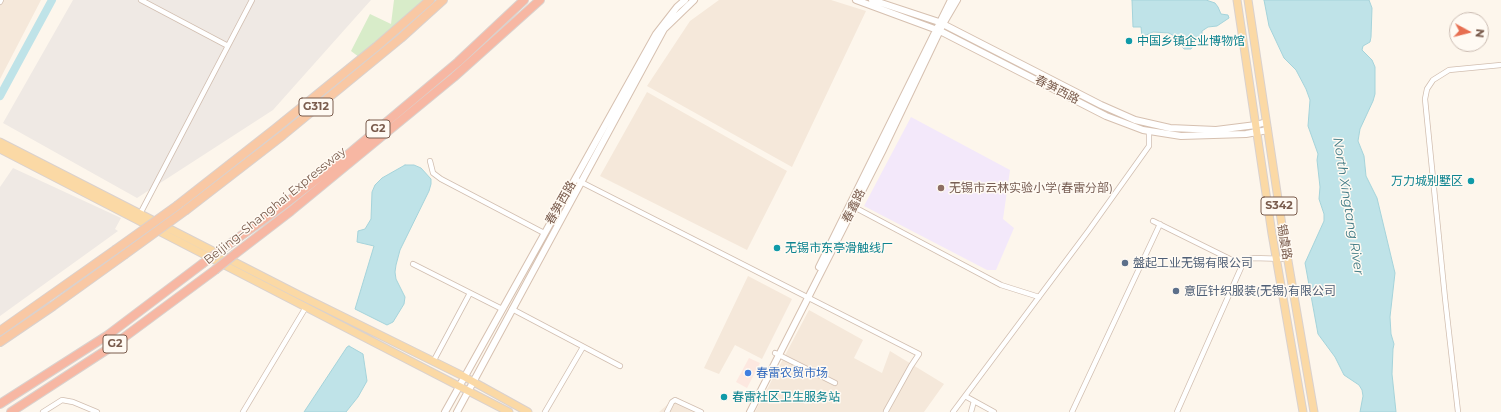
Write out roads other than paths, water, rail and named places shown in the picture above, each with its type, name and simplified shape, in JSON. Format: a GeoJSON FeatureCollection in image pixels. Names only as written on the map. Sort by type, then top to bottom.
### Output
{"type":"FeatureCollection","features":[{"type":"Feature","properties":{"kind":"highway","name":"G312"},"geometry":{"type":"LineString","coordinates":[[0,331],[178,205],[352,66],[430,0]]}},
{"type":"Feature","properties":{"kind":"highway","name":"G312"},"geometry":{"type":"LineString","coordinates":[[0,342],[53,306],[186,210],[283,135],[401,38],[443,0]]}},
{"type":"Feature","properties":{"kind":"highway","name":"Beijing–Shanghai Expressway"},"geometry":{"type":"LineString","coordinates":[[0,404],[108,335],[281,207],[339,162],[458,62],[524,0]]}},
{"type":"Feature","properties":{"kind":"highway","name":"Beijing–Shanghai Expressway"},"geometry":{"type":"LineString","coordinates":[[11,412],[111,347],[215,270],[297,206],[454,77],[540,0]]}},
{"type":"Feature","properties":{"kind":"main road","name":"春笋西路"},"geometry":{"type":"LineString","coordinates":[[457,412],[656,34],[677,7],[685,0]]}},
{"type":"Feature","properties":{"kind":"main road","name":"春笋西路"},"geometry":{"type":"LineString","coordinates":[[445,412],[544,233],[578,181],[664,29],[694,0]]}},
{"type":"Feature","properties":{"kind":"main road","name":"春笋西路"},"geometry":{"type":"LineString","coordinates":[[856,0],[938,30],[1106,116],[1143,130],[1181,136],[1256,129],[1266,122]]}},
{"type":"Feature","properties":{"kind":"main road","name":"春笋西路"},"geometry":{"type":"LineString","coordinates":[[872,0],[941,23],[1101,105],[1135,120],[1170,128],[1268,130]]}},
{"type":"Feature","properties":{"kind":"main road","name":"春鑫路"},"geometry":{"type":"LineString","coordinates":[[806,296],[854,207],[951,0]]}},
{"type":"Feature","properties":{"kind":"main road","name":"春鑫路"},"geometry":{"type":"LineString","coordinates":[[941,23],[957,0]]}},
{"type":"Feature","properties":{"kind":"main road","name":"锡虞路"},"geometry":{"type":"LineString","coordinates":[[1238,0],[1276,258],[1303,412]]}},
{"type":"Feature","properties":{"kind":"main road","name":"锡虞路"},"geometry":{"type":"LineString","coordinates":[[1248,0],[1287,259],[1314,412]]}},
{"type":"Feature","properties":{"kind":"main road","name":"春鑫路"},"geometry":{"type":"LineString","coordinates":[[746,412],[777,354],[938,30]]}},
{"type":"Feature","properties":{"kind":"main road"},"geometry":{"type":"LineString","coordinates":[[0,142],[299,296],[464,377],[528,412]]}},
{"type":"Feature","properties":{"kind":"main road"},"geometry":{"type":"LineString","coordinates":[[0,149],[509,412]]}},
{"type":"Feature","properties":{"kind":"main road","name":"春鑫路"},"geometry":{"type":"LineString","coordinates":[[750,412],[777,354]]}},
{"type":"Feature","properties":{"kind":"street"},"geometry":{"type":"LineString","coordinates":[[141,0],[228,46]]}},
{"type":"Feature","properties":{"kind":"street"},"geometry":{"type":"LineString","coordinates":[[140,214],[252,0]]}},
{"type":"Feature","properties":{"kind":"street"},"geometry":{"type":"LineString","coordinates":[[1458,412],[1442,275],[1425,99],[1427,89],[1433,80],[1449,70],[1501,65]]}},
{"type":"Feature","properties":{"kind":"street"},"geometry":{"type":"LineString","coordinates":[[953,412],[1149,146],[1149,131]]}},
{"type":"Feature","properties":{"kind":"street"},"geometry":{"type":"LineString","coordinates":[[430,162],[433,173],[441,179],[544,233]]}},
{"type":"Feature","properties":{"kind":"street"},"geometry":{"type":"LineString","coordinates":[[578,181],[919,354],[886,410]]}},
{"type":"Feature","properties":{"kind":"street"},"geometry":{"type":"LineString","coordinates":[[854,207],[1001,285],[1039,297]]}},
{"type":"Feature","properties":{"kind":"street"},"geometry":{"type":"LineString","coordinates":[[1153,221],[1242,265]]}},
{"type":"Feature","properties":{"kind":"street"},"geometry":{"type":"LineString","coordinates":[[1072,412],[1160,224]]}},
{"type":"Feature","properties":{"kind":"street"},"geometry":{"type":"LineString","coordinates":[[1177,412],[1244,261],[1252,258],[1287,259]]}},
{"type":"Feature","properties":{"kind":"street"},"geometry":{"type":"LineString","coordinates":[[412,264],[502,309]]}},
{"type":"Feature","properties":{"kind":"street"},"geometry":{"type":"LineString","coordinates":[[433,362],[470,293]]}},
{"type":"Feature","properties":{"kind":"street"},"geometry":{"type":"LineString","coordinates":[[244,412],[306,307]]}},
{"type":"Feature","properties":{"kind":"street"},"geometry":{"type":"LineString","coordinates":[[512,309],[620,366]]}},
{"type":"Feature","properties":{"kind":"street"},"geometry":{"type":"LineString","coordinates":[[545,412],[583,347]]}},
{"type":"Feature","properties":{"kind":"street"},"geometry":{"type":"LineString","coordinates":[[777,354],[835,383]]}},
{"type":"Feature","properties":{"kind":"street"},"geometry":{"type":"LineString","coordinates":[[965,396],[994,412]]}},
{"type":"Feature","properties":{"kind":"street"},"geometry":{"type":"LineString","coordinates":[[43,412],[62,400],[73,402],[97,412]]}},
{"type":"Feature","properties":{"kind":"street"},"geometry":{"type":"LineString","coordinates":[[667,412],[672,402],[675,400],[701,412]]}},
{"type":"Feature","properties":{"kind":"street"},"geometry":{"type":"LineString","coordinates":[[971,412],[974,401]]}},
{"type":"Feature","properties":{"kind":"street"},"geometry":{"type":"LineString","coordinates":[[687,412],[690,406]]}},
{"type":"Feature","properties":{"kind":"water"},"geometry":{"type":"Polygon","coordinates":[[[1132,0],[1206,0],[1215,3],[1221,14],[1228,15],[1229,18],[1217,26],[1208,27],[1202,31],[1202,34],[1207,40],[1202,43],[1198,38],[1191,49],[1184,49],[1176,37],[1169,33],[1153,32],[1142,37],[1141,27],[1133,27],[1132,0]]]}},
{"type":"Feature","properties":{"kind":"water","name":"North Xingtang River"},"geometry":{"type":"Polygon","coordinates":[[[1264,0],[1369,0],[1372,8],[1370,42],[1363,46],[1362,50],[1372,60],[1375,67],[1375,94],[1360,129],[1358,141],[1364,156],[1366,176],[1377,198],[1395,273],[1390,317],[1391,334],[1394,344],[1392,374],[1396,412],[1360,412],[1363,396],[1362,390],[1359,385],[1344,375],[1335,357],[1318,334],[1305,263],[1324,221],[1324,214],[1319,199],[1320,187],[1317,160],[1318,154],[1308,126],[1310,100],[1296,70],[1284,58],[1269,26],[1264,0]]]}},
{"type":"Feature","properties":{"kind":"water"},"geometry":{"type":"Polygon","coordinates":[[[405,165],[414,165],[421,168],[431,179],[431,184],[400,250],[396,265],[396,279],[405,297],[404,304],[393,322],[387,325],[355,309],[374,246],[357,242],[358,231],[365,229],[371,219],[372,192],[375,185],[382,178],[405,165]]]}},
{"type":"Feature","properties":{"kind":"water"},"geometry":{"type":"Polygon","coordinates":[[[349,346],[363,354],[367,381],[358,397],[346,412],[304,412],[347,347],[349,346]]]}},
{"type":"Feature","properties":{"kind":"waterway"},"geometry":{"type":"LineString","coordinates":[[0,96],[52,0]]}},
{"type":"Feature","properties":{"kind":"place","name":"中国乡镇企业博物馆"},"geometry":{"type":"Point","coordinates":[1129,41]}},
{"type":"Feature","properties":{"kind":"place","name":"万力城别墅区"},"geometry":{"type":"Point","coordinates":[1471,181]}},
{"type":"Feature","properties":{"kind":"place","name":"无锡市云林实验小学(春雷分部)"},"geometry":{"type":"Point","coordinates":[941,188]}},
{"type":"Feature","properties":{"kind":"place","name":"无锡市东亭滑触线厂"},"geometry":{"type":"Point","coordinates":[777,248]}},
{"type":"Feature","properties":{"kind":"place","name":"盤起工业无锡有限公司"},"geometry":{"type":"Point","coordinates":[1125,263]}},
{"type":"Feature","properties":{"kind":"place","name":"意匠针织服装(无锡)有限公司"},"geometry":{"type":"Point","coordinates":[1176,291]}},
{"type":"Feature","properties":{"kind":"place","name":"春雷农贸市场"},"geometry":{"type":"Point","coordinates":[748,373]}},
{"type":"Feature","properties":{"kind":"place","name":"春雷社区卫生服务站"},"geometry":{"type":"Point","coordinates":[724,397]}}]}
